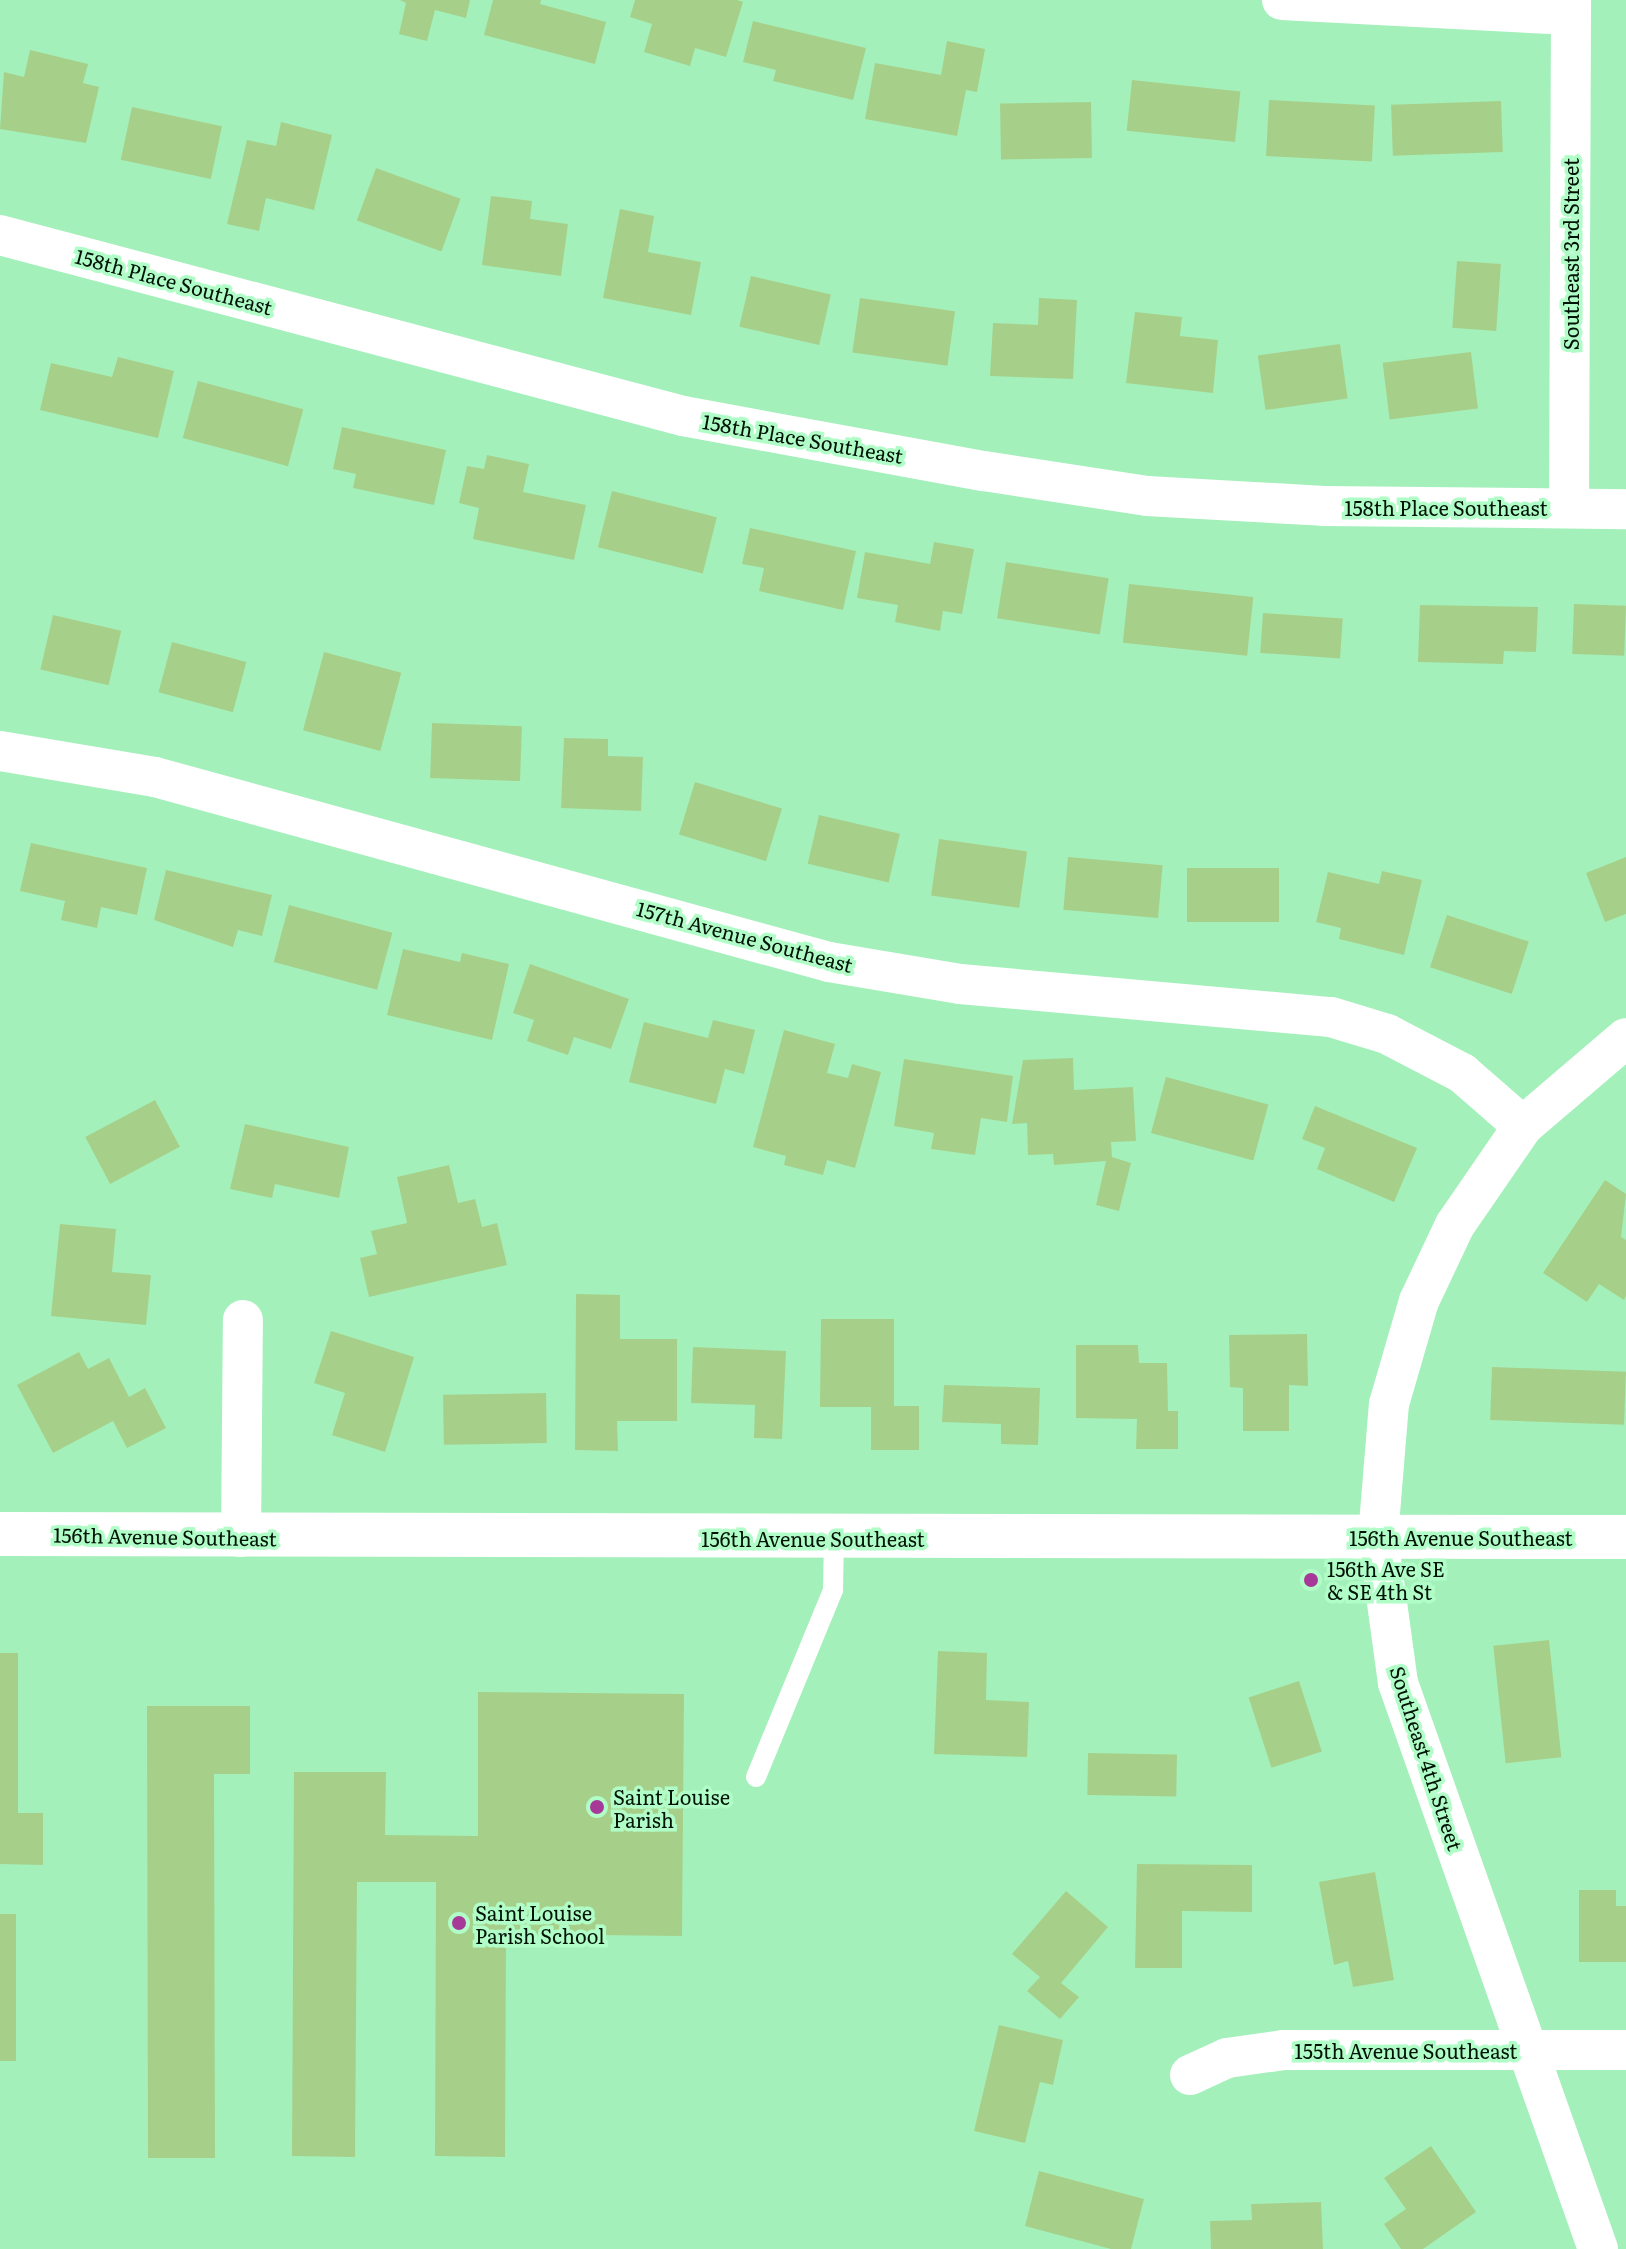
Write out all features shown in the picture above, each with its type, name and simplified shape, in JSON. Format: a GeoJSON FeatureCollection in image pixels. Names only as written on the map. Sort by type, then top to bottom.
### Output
{"type":"FeatureCollection","features":[{"type":"Feature","properties":{"kind":"street"},"geometry":{"type":"LineString","coordinates":[[1282,0],[1571,8]]}},
{"type":"Feature","properties":{"kind":"street","name":"Southeast 3rd Street"},"geometry":{"type":"LineString","coordinates":[[1569,508],[1571,8]]}},
{"type":"Feature","properties":{"kind":"street","name":"158th Place Southeast"},"geometry":{"type":"LineString","coordinates":[[0,235],[683,416],[984,471],[1147,496],[1324,506],[1626,509]]}},
{"type":"Feature","properties":{"kind":"street","name":"157th Avenue Southeast"},"geometry":{"type":"LineString","coordinates":[[0,751],[155,777],[829,962],[960,984],[1331,1017],[1387,1034],[1462,1073],[1523,1126]]}},
{"type":"Feature","properties":{"kind":"street","name":"Southeast 4th Street"},"geometry":{"type":"LineString","coordinates":[[1598,2249],[1398,1683],[1378,1537],[1389,1404],[1419,1301],[1455,1225],[1523,1126],[1626,1038]]}},
{"type":"Feature","properties":{"kind":"street"},"geometry":{"type":"LineString","coordinates":[[241,1537],[243,1320]]}},
{"type":"Feature","properties":{"kind":"street","name":"156th Avenue Southeast"},"geometry":{"type":"LineString","coordinates":[[0,1534],[241,1537],[1626,1537]]}},
{"type":"Feature","properties":{"kind":"street","name":"155th Avenue Southeast"},"geometry":{"type":"LineString","coordinates":[[1190,2075],[1227,2058],[1284,2050],[1626,2050]]}},
{"type":"Feature","properties":{"kind":"lane"},"geometry":{"type":"LineString","coordinates":[[756,1777],[833,1590],[834,1538]]}},
{"type":"Feature","properties":{"kind":"building"},"geometry":{"type":"Polygon","coordinates":[[[400,0],[470,0],[466,18],[435,10],[427,41],[399,34],[406,3],[400,0]]]}},
{"type":"Feature","properties":{"kind":"building"},"geometry":{"type":"Polygon","coordinates":[[[493,0],[541,0],[540,4],[606,22],[595,64],[484,35],[493,0]]]}},
{"type":"Feature","properties":{"kind":"building"},"geometry":{"type":"Polygon","coordinates":[[[635,0],[743,2],[726,57],[695,48],[690,66],[644,52],[652,24],[630,17],[635,0]]]}},
{"type":"Feature","properties":{"kind":"building"},"geometry":{"type":"Polygon","coordinates":[[[753,21],[866,48],[853,100],[773,81],[776,70],[743,62],[753,21]]]}},
{"type":"Feature","properties":{"kind":"building"},"geometry":{"type":"Polygon","coordinates":[[[947,41],[985,49],[977,92],[966,90],[957,136],[865,119],[875,63],[941,75],[947,41]]]}},
{"type":"Feature","properties":{"kind":"building"},"geometry":{"type":"Polygon","coordinates":[[[30,50],[88,64],[83,83],[99,87],[86,143],[0,129],[4,72],[24,77],[30,50]]]}},
{"type":"Feature","properties":{"kind":"building"},"geometry":{"type":"Polygon","coordinates":[[[1132,80],[1240,91],[1235,142],[1127,131],[1132,80]]]}},
{"type":"Feature","properties":{"kind":"building"},"geometry":{"type":"Polygon","coordinates":[[[1269,100],[1375,106],[1372,161],[1266,156],[1269,100]]]}},
{"type":"Feature","properties":{"kind":"building"},"geometry":{"type":"Polygon","coordinates":[[[1501,101],[1503,152],[1393,156],[1391,105],[1501,101]]]}},
{"type":"Feature","properties":{"kind":"building"},"geometry":{"type":"Polygon","coordinates":[[[1091,102],[1092,158],[1001,160],[1000,104],[1091,102]]]}},
{"type":"Feature","properties":{"kind":"building"},"geometry":{"type":"Polygon","coordinates":[[[132,107],[222,126],[211,179],[121,160],[132,107]]]}},
{"type":"Feature","properties":{"kind":"building"},"geometry":{"type":"Polygon","coordinates":[[[281,122],[332,135],[314,210],[266,198],[259,231],[227,224],[247,140],[276,146],[281,122]]]}},
{"type":"Feature","properties":{"kind":"building"},"geometry":{"type":"Polygon","coordinates":[[[376,168],[461,199],[441,251],[357,221],[376,168]]]}},
{"type":"Feature","properties":{"kind":"building"},"geometry":{"type":"Polygon","coordinates":[[[491,196],[532,201],[530,219],[568,224],[561,276],[482,265],[491,196]]]}},
{"type":"Feature","properties":{"kind":"building"},"geometry":{"type":"Polygon","coordinates":[[[620,209],[654,216],[648,252],[701,262],[691,315],[603,298],[620,209]]]}},
{"type":"Feature","properties":{"kind":"building"},"geometry":{"type":"Polygon","coordinates":[[[1457,261],[1501,264],[1496,331],[1452,328],[1457,261]]]}},
{"type":"Feature","properties":{"kind":"building"},"geometry":{"type":"Polygon","coordinates":[[[751,276],[831,294],[819,345],[739,327],[751,276]]]}},
{"type":"Feature","properties":{"kind":"building"},"geometry":{"type":"Polygon","coordinates":[[[860,298],[955,311],[947,366],[852,352],[860,298]]]}},
{"type":"Feature","properties":{"kind":"building"},"geometry":{"type":"Polygon","coordinates":[[[1039,298],[1077,300],[1073,379],[990,376],[993,323],[1038,325],[1039,298]]]}},
{"type":"Feature","properties":{"kind":"building"},"geometry":{"type":"Polygon","coordinates":[[[1135,312],[1182,317],[1180,336],[1218,340],[1213,393],[1126,383],[1135,312]]]}},
{"type":"Feature","properties":{"kind":"building"},"geometry":{"type":"Polygon","coordinates":[[[1340,344],[1348,398],[1265,410],[1258,356],[1340,344]]]}},
{"type":"Feature","properties":{"kind":"building"},"geometry":{"type":"Polygon","coordinates":[[[1471,352],[1478,409],[1390,419],[1383,363],[1471,352]]]}},
{"type":"Feature","properties":{"kind":"building"},"geometry":{"type":"Polygon","coordinates":[[[118,357],[174,371],[158,438],[40,410],[51,363],[112,377],[118,357]]]}},
{"type":"Feature","properties":{"kind":"building"},"geometry":{"type":"Polygon","coordinates":[[[198,381],[303,409],[288,466],[183,438],[198,381]]]}},
{"type":"Feature","properties":{"kind":"building"},"geometry":{"type":"Polygon","coordinates":[[[342,427],[446,450],[434,505],[353,488],[356,474],[333,469],[342,427]]]}},
{"type":"Feature","properties":{"kind":"building"},"geometry":{"type":"Polygon","coordinates":[[[487,455],[529,464],[523,492],[586,505],[574,560],[473,539],[479,508],[459,503],[467,466],[484,469],[487,455]]]}},
{"type":"Feature","properties":{"kind":"building"},"geometry":{"type":"Polygon","coordinates":[[[612,491],[717,517],[703,573],[598,547],[612,491]]]}},
{"type":"Feature","properties":{"kind":"building"},"geometry":{"type":"Polygon","coordinates":[[[750,528],[856,551],[843,610],[759,591],[764,568],[742,564],[750,528]]]}},
{"type":"Feature","properties":{"kind":"building"},"geometry":{"type":"Polygon","coordinates":[[[934,542],[974,549],[962,614],[943,611],[940,631],[895,622],[898,605],[857,598],[865,552],[930,564],[934,542]]]}},
{"type":"Feature","properties":{"kind":"building"},"geometry":{"type":"Polygon","coordinates":[[[1006,562],[1109,578],[1100,635],[997,618],[1006,562]]]}},
{"type":"Feature","properties":{"kind":"building"},"geometry":{"type":"Polygon","coordinates":[[[1129,584],[1253,597],[1247,656],[1123,643],[1129,584]]]}},
{"type":"Feature","properties":{"kind":"building"},"geometry":{"type":"Polygon","coordinates":[[[1574,604],[1626,606],[1624,656],[1572,654],[1574,604]]]}},
{"type":"Feature","properties":{"kind":"building"},"geometry":{"type":"Polygon","coordinates":[[[1420,605],[1538,607],[1536,652],[1504,651],[1503,664],[1418,662],[1420,605]]]}},
{"type":"Feature","properties":{"kind":"building"},"geometry":{"type":"Polygon","coordinates":[[[1263,613],[1343,619],[1340,658],[1260,653],[1263,613]]]}},
{"type":"Feature","properties":{"kind":"building"},"geometry":{"type":"Polygon","coordinates":[[[53,615],[121,631],[109,685],[40,670],[53,615]]]}},
{"type":"Feature","properties":{"kind":"building"},"geometry":{"type":"Polygon","coordinates":[[[172,642],[246,662],[233,712],[159,692],[172,642]]]}},
{"type":"Feature","properties":{"kind":"building"},"geometry":{"type":"Polygon","coordinates":[[[324,652],[401,673],[380,751],[303,730],[324,652]]]}},
{"type":"Feature","properties":{"kind":"building"},"geometry":{"type":"Polygon","coordinates":[[[432,723],[522,726],[520,781],[430,778],[432,723]]]}},
{"type":"Feature","properties":{"kind":"building"},"geometry":{"type":"Polygon","coordinates":[[[564,738],[608,739],[608,756],[643,757],[641,811],[561,808],[564,738]]]}},
{"type":"Feature","properties":{"kind":"building"},"geometry":{"type":"Polygon","coordinates":[[[695,782],[782,809],[766,861],[679,835],[695,782]]]}},
{"type":"Feature","properties":{"kind":"building"},"geometry":{"type":"Polygon","coordinates":[[[819,815],[900,834],[889,882],[808,864],[819,815]]]}},
{"type":"Feature","properties":{"kind":"building"},"geometry":{"type":"Polygon","coordinates":[[[939,839],[1027,851],[1019,908],[931,895],[939,839]]]}},
{"type":"Feature","properties":{"kind":"building"},"geometry":{"type":"Polygon","coordinates":[[[31,843],[147,868],[137,915],[101,907],[97,928],[61,920],[65,901],[20,891],[31,843]]]}},
{"type":"Feature","properties":{"kind":"building"},"geometry":{"type":"Polygon","coordinates":[[[1068,857],[1163,865],[1158,918],[1063,910],[1068,857]]]}},
{"type":"Feature","properties":{"kind":"building"},"geometry":{"type":"Polygon","coordinates":[[[1626,857],[1626,914],[1605,922],[1586,873],[1626,857]]]}},
{"type":"Feature","properties":{"kind":"building"},"geometry":{"type":"Polygon","coordinates":[[[1187,868],[1279,868],[1279,922],[1187,922],[1187,868]]]}},
{"type":"Feature","properties":{"kind":"building"},"geometry":{"type":"Polygon","coordinates":[[[166,870],[272,895],[262,936],[238,930],[233,947],[154,920],[166,870]]]}},
{"type":"Feature","properties":{"kind":"building"},"geometry":{"type":"Polygon","coordinates":[[[1382,871],[1422,880],[1404,955],[1339,939],[1341,928],[1316,922],[1328,872],[1379,884],[1382,871]]]}},
{"type":"Feature","properties":{"kind":"building"},"geometry":{"type":"Polygon","coordinates":[[[289,905],[392,933],[377,990],[274,962],[289,905]]]}},
{"type":"Feature","properties":{"kind":"building"},"geometry":{"type":"Polygon","coordinates":[[[1447,915],[1529,942],[1512,994],[1430,967],[1447,915]]]}},
{"type":"Feature","properties":{"kind":"building"},"geometry":{"type":"Polygon","coordinates":[[[403,949],[460,962],[462,953],[509,964],[492,1040],[387,1015],[403,949]]]}},
{"type":"Feature","properties":{"kind":"building"},"geometry":{"type":"Polygon","coordinates":[[[530,964],[629,999],[611,1049],[574,1037],[568,1055],[527,1041],[534,1020],[513,1013],[530,964]]]}},
{"type":"Feature","properties":{"kind":"building"},"geometry":{"type":"Polygon","coordinates":[[[713,1020],[755,1030],[744,1074],[725,1069],[716,1104],[629,1082],[644,1022],[708,1038],[713,1020]]]}},
{"type":"Feature","properties":{"kind":"building"},"geometry":{"type":"Polygon","coordinates":[[[784,1030],[835,1044],[827,1073],[848,1078],[852,1064],[881,1072],[855,1168],[827,1160],[823,1175],[784,1165],[786,1156],[753,1147],[784,1030]]]}},
{"type":"Feature","properties":{"kind":"building"},"geometry":{"type":"Polygon","coordinates":[[[1073,1058],[1074,1090],[1133,1087],[1136,1141],[1111,1142],[1112,1157],[1131,1163],[1119,1211],[1096,1205],[1106,1161],[1054,1165],[1053,1154],[1028,1155],[1027,1123],[1012,1124],[1023,1060],[1073,1058]]]}},
{"type":"Feature","properties":{"kind":"building"},"geometry":{"type":"Polygon","coordinates":[[[904,1059],[1013,1076],[1007,1122],[981,1118],[975,1155],[931,1149],[934,1133],[894,1126],[904,1059]]]}},
{"type":"Feature","properties":{"kind":"building"},"geometry":{"type":"Polygon","coordinates":[[[1166,1077],[1268,1104],[1253,1160],[1151,1133],[1166,1077]]]}},
{"type":"Feature","properties":{"kind":"building"},"geometry":{"type":"Polygon","coordinates":[[[155,1100],[180,1147],[110,1184],[85,1137],[155,1100]]]}},
{"type":"Feature","properties":{"kind":"building"},"geometry":{"type":"Polygon","coordinates":[[[1315,1106],[1417,1148],[1394,1202],[1317,1169],[1325,1148],[1302,1139],[1315,1106]]]}},
{"type":"Feature","properties":{"kind":"building"},"geometry":{"type":"Polygon","coordinates":[[[245,1124],[349,1147],[339,1198],[275,1184],[272,1198],[230,1189],[245,1124]]]}},
{"type":"Feature","properties":{"kind":"building"},"geometry":{"type":"Polygon","coordinates":[[[449,1165],[458,1203],[475,1199],[482,1227],[497,1223],[507,1265],[369,1297],[360,1258],[377,1254],[371,1231],[407,1223],[397,1177],[449,1165]]]}},
{"type":"Feature","properties":{"kind":"building"},"geometry":{"type":"Polygon","coordinates":[[[1605,1180],[1626,1194],[1621,1237],[1626,1240],[1626,1296],[1624,1300],[1599,1284],[1587,1302],[1543,1273],[1605,1180]]]}},
{"type":"Feature","properties":{"kind":"building"},"geometry":{"type":"Polygon","coordinates":[[[60,1224],[116,1229],[112,1272],[151,1275],[146,1325],[51,1316],[60,1224]]]}},
{"type":"Feature","properties":{"kind":"building"},"geometry":{"type":"Polygon","coordinates":[[[576,1294],[620,1295],[620,1339],[677,1339],[677,1421],[617,1421],[618,1451],[575,1450],[576,1294]]]}},
{"type":"Feature","properties":{"kind":"building"},"geometry":{"type":"Polygon","coordinates":[[[821,1319],[894,1319],[894,1406],[919,1406],[919,1450],[871,1450],[871,1407],[820,1407],[821,1319]]]}},
{"type":"Feature","properties":{"kind":"building"},"geometry":{"type":"Polygon","coordinates":[[[331,1331],[414,1357],[385,1452],[332,1435],[345,1393],[314,1383],[331,1331]]]}},
{"type":"Feature","properties":{"kind":"building"},"geometry":{"type":"Polygon","coordinates":[[[1307,1334],[1308,1386],[1289,1385],[1289,1431],[1243,1431],[1243,1388],[1230,1387],[1229,1335],[1307,1334]]]}},
{"type":"Feature","properties":{"kind":"building"},"geometry":{"type":"Polygon","coordinates":[[[1076,1345],[1138,1345],[1139,1363],[1167,1363],[1168,1411],[1178,1411],[1178,1449],[1136,1449],[1137,1419],[1076,1418],[1076,1345]]]}},
{"type":"Feature","properties":{"kind":"building"},"geometry":{"type":"Polygon","coordinates":[[[693,1347],[786,1351],[782,1439],[754,1438],[755,1405],[691,1403],[693,1347]]]}},
{"type":"Feature","properties":{"kind":"building"},"geometry":{"type":"Polygon","coordinates":[[[79,1352],[88,1369],[109,1358],[129,1397],[145,1388],[166,1428],[127,1448],[113,1421],[53,1453],[17,1385],[79,1352]]]}},
{"type":"Feature","properties":{"kind":"building"},"geometry":{"type":"Polygon","coordinates":[[[1492,1367],[1626,1372],[1624,1425],[1490,1420],[1492,1367]]]}},
{"type":"Feature","properties":{"kind":"building"},"geometry":{"type":"Polygon","coordinates":[[[944,1385],[1040,1388],[1038,1445],[1001,1444],[1001,1424],[942,1422],[944,1385]]]}},
{"type":"Feature","properties":{"kind":"building"},"geometry":{"type":"Polygon","coordinates":[[[546,1393],[547,1443],[444,1445],[443,1395],[546,1393]]]}},
{"type":"Feature","properties":{"kind":"building"},"geometry":{"type":"Polygon","coordinates":[[[1549,1640],[1561,1757],[1506,1763],[1493,1646],[1549,1640]]]}},
{"type":"Feature","properties":{"kind":"building"},"geometry":{"type":"Polygon","coordinates":[[[938,1651],[987,1653],[986,1700],[1029,1702],[1027,1757],[934,1754],[938,1651]]]}},
{"type":"Feature","properties":{"kind":"building"},"geometry":{"type":"Polygon","coordinates":[[[0,1653],[18,1653],[18,1813],[43,1813],[43,1865],[0,1864],[0,1653]]]}},
{"type":"Feature","properties":{"kind":"building"},"geometry":{"type":"Polygon","coordinates":[[[1299,1681],[1322,1751],[1271,1768],[1249,1697],[1299,1681]]]}},
{"type":"Feature","properties":{"kind":"building"},"geometry":{"type":"Polygon","coordinates":[[[478,1692],[684,1694],[682,1936],[506,1934],[505,2157],[435,2156],[436,1882],[357,1882],[355,2157],[292,2156],[294,1772],[386,1772],[385,1835],[478,1836],[478,1692]]]}},
{"type":"Feature","properties":{"kind":"building"},"geometry":{"type":"Polygon","coordinates":[[[147,1706],[250,1706],[250,1774],[214,1774],[215,2158],[148,2158],[147,1706]]]}},
{"type":"Feature","properties":{"kind":"building"},"geometry":{"type":"Polygon","coordinates":[[[1088,1753],[1177,1755],[1176,1797],[1087,1795],[1088,1753]]]}},
{"type":"Feature","properties":{"kind":"building"},"geometry":{"type":"Polygon","coordinates":[[[1137,1864],[1252,1865],[1252,1912],[1182,1911],[1182,1968],[1135,1968],[1137,1864]]]}},
{"type":"Feature","properties":{"kind":"building"},"geometry":{"type":"Polygon","coordinates":[[[1375,1872],[1394,1980],[1353,1987],[1348,1961],[1334,1965],[1319,1882],[1375,1872]]]}},
{"type":"Feature","properties":{"kind":"building"},"geometry":{"type":"Polygon","coordinates":[[[1579,1890],[1616,1890],[1616,1906],[1626,1906],[1626,1962],[1579,1962],[1579,1890]]]}},
{"type":"Feature","properties":{"kind":"building"},"geometry":{"type":"Polygon","coordinates":[[[1066,1891],[1108,1927],[1061,1983],[1079,1997],[1060,2019],[1027,1991],[1040,1977],[1012,1954],[1066,1891]]]}},
{"type":"Feature","properties":{"kind":"building"},"geometry":{"type":"Polygon","coordinates":[[[0,1914],[16,1914],[16,2061],[0,2061],[0,1914]]]}},
{"type":"Feature","properties":{"kind":"building"},"geometry":{"type":"Polygon","coordinates":[[[999,2025],[1063,2040],[1053,2085],[1040,2082],[1025,2143],[974,2131],[999,2025]]]}},
{"type":"Feature","properties":{"kind":"building"},"geometry":{"type":"Polygon","coordinates":[[[1431,2146],[1476,2212],[1423,2249],[1401,2249],[1384,2224],[1406,2209],[1384,2178],[1431,2146]]]}},
{"type":"Feature","properties":{"kind":"building"},"geometry":{"type":"Polygon","coordinates":[[[1039,2171],[1144,2199],[1131,2249],[1111,2249],[1025,2226],[1039,2171]]]}},
{"type":"Feature","properties":{"kind":"building"},"geometry":{"type":"Polygon","coordinates":[[[1321,2202],[1323,2249],[1211,2249],[1210,2221],[1252,2220],[1251,2204],[1321,2202]]]}},
{"type":"Feature","properties":{"kind":"place","name":"156th Ave SE & SE 4th St"},"geometry":{"type":"Point","coordinates":[1311,1580]}},
{"type":"Feature","properties":{"kind":"place","name":"Saint Louise Parish"},"geometry":{"type":"Point","coordinates":[597,1807]}},
{"type":"Feature","properties":{"kind":"place","name":"Saint Louise Parish School"},"geometry":{"type":"Point","coordinates":[459,1923]}}]}
